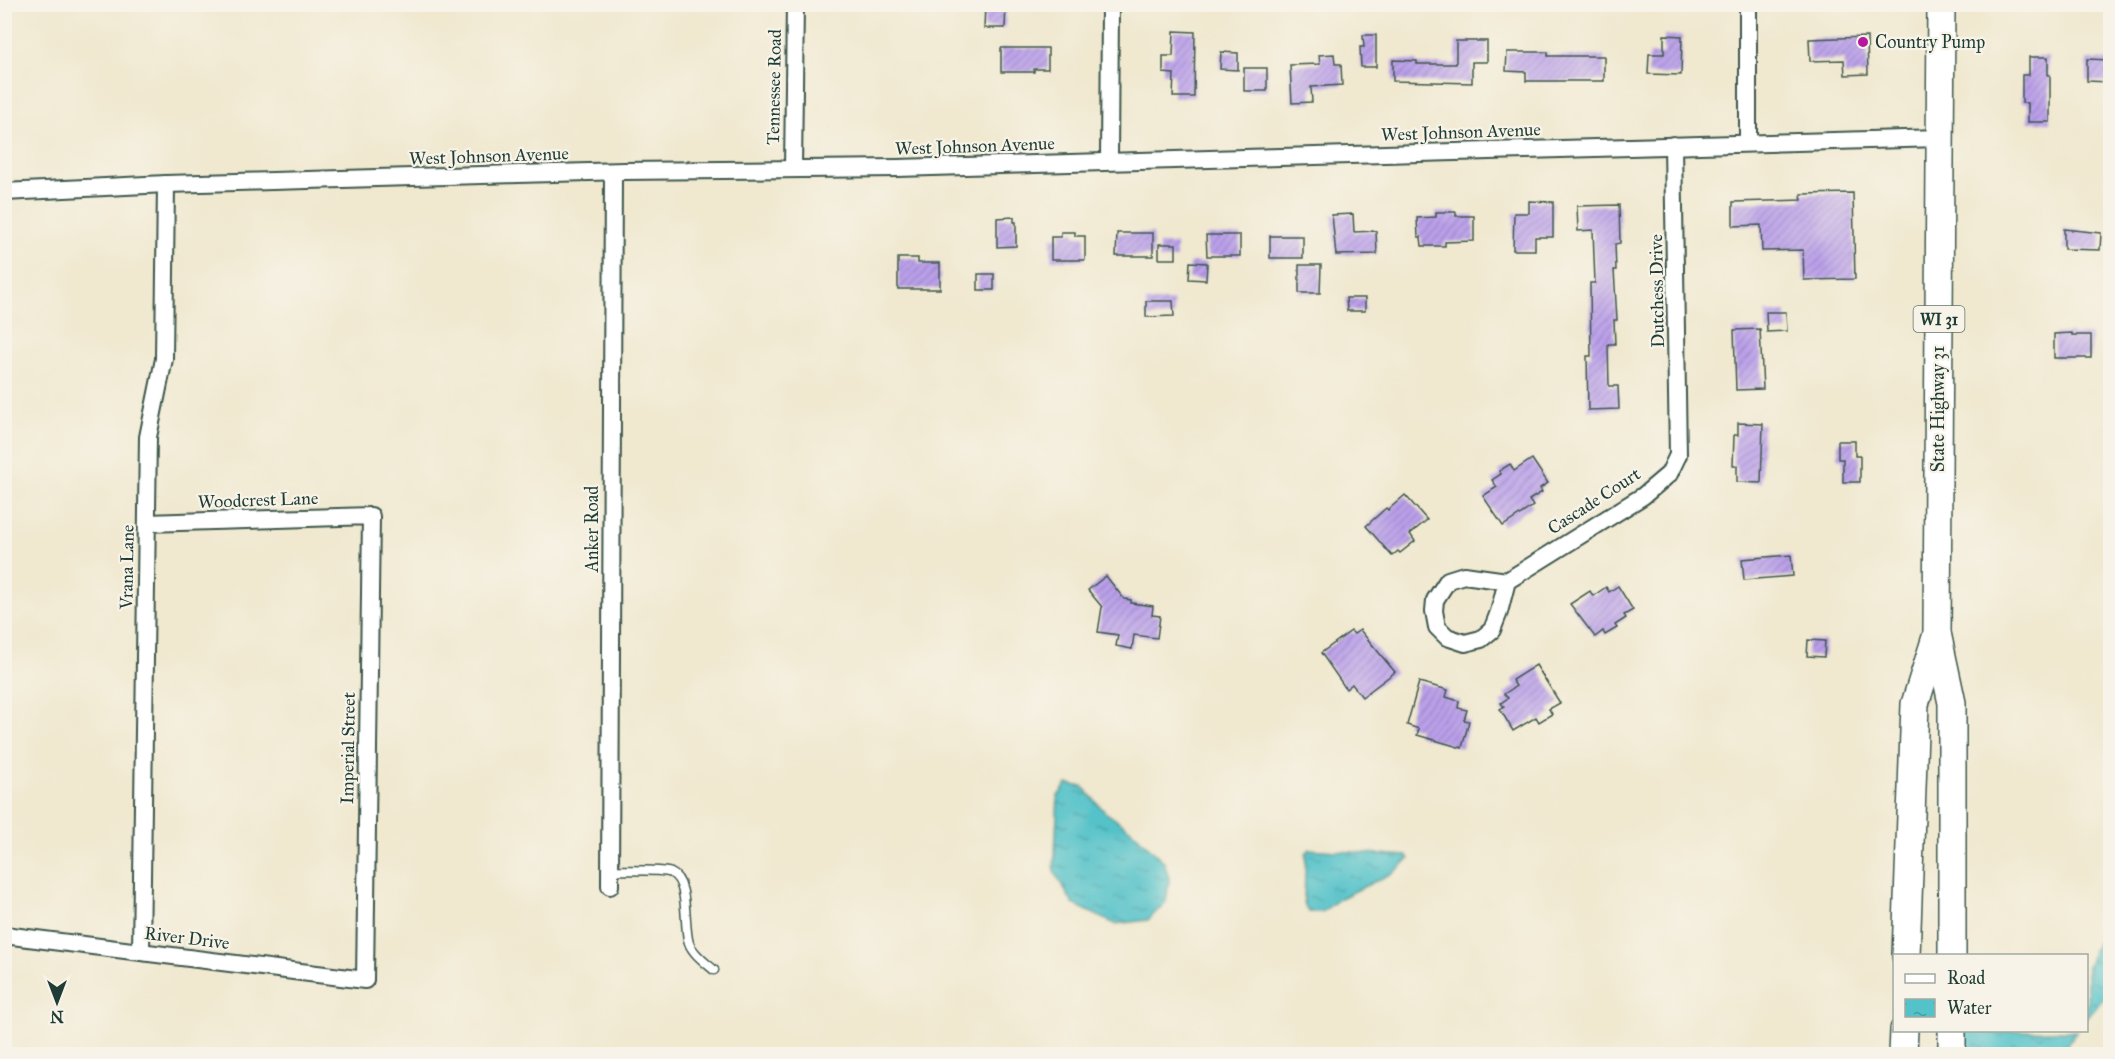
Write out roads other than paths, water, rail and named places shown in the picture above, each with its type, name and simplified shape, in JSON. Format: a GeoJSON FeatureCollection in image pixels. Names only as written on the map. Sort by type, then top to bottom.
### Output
{"type":"FeatureCollection","features":[{"type":"Feature","properties":{"kind":"main road","name":"State Highway 31"},"geometry":{"type":"LineString","coordinates":[[1941,4],[1937,633],[1953,703],[1953,954]]}},
{"type":"Feature","properties":{"kind":"main road","name":"State Highway 31"},"geometry":{"type":"LineString","coordinates":[[1906,954],[1915,704],[1937,633]]}},
{"type":"Feature","properties":{"kind":"main road"},"geometry":{"type":"LineString","coordinates":[[1952,1032],[1952,1054]]}},
{"type":"Feature","properties":{"kind":"street","name":"Tennessee Road"},"geometry":{"type":"LineString","coordinates":[[793,170],[795,4]]}},
{"type":"Feature","properties":{"kind":"street"},"geometry":{"type":"LineString","coordinates":[[1109,161],[1110,4]]}},
{"type":"Feature","properties":{"kind":"street"},"geometry":{"type":"LineString","coordinates":[[1748,4],[1748,142]]}},
{"type":"Feature","properties":{"kind":"street","name":"West Johnson Avenue"},"geometry":{"type":"LineString","coordinates":[[8,192],[166,184],[613,172],[793,170],[1940,138]]}},
{"type":"Feature","properties":{"kind":"street","name":"Dutchess Drive"},"geometry":{"type":"LineString","coordinates":[[1673,145],[1679,437]]}},
{"type":"Feature","properties":{"kind":"street","name":"Anker Road"},"geometry":{"type":"LineString","coordinates":[[610,878],[613,172]]}},
{"type":"Feature","properties":{"kind":"street","name":"Vrana Lane"},"geometry":{"type":"LineString","coordinates":[[141,952],[148,436],[164,359],[166,184]]}},
{"type":"Feature","properties":{"kind":"street","name":"Cascade Court"},"geometry":{"type":"LineString","coordinates":[[1507,580],[1643,496],[1669,474],[1678,455],[1679,437]]}},
{"type":"Feature","properties":{"kind":"street","name":"Woodcrest Lane"},"geometry":{"type":"LineString","coordinates":[[147,523],[371,516]]}},
{"type":"Feature","properties":{"kind":"street","name":"Imperial Street"},"geometry":{"type":"LineString","coordinates":[[365,980],[371,516]]}},
{"type":"Feature","properties":{"kind":"street"},"geometry":{"type":"LineString","coordinates":[[1464,575],[1507,580],[1492,630],[1481,639],[1465,643],[1448,637],[1437,627],[1434,610],[1436,600],[1448,580],[1464,575]]}},
{"type":"Feature","properties":{"kind":"street","name":"River Drive"},"geometry":{"type":"LineString","coordinates":[[4,935],[365,980]]}},
{"type":"Feature","properties":{"kind":"lane"},"geometry":{"type":"LineString","coordinates":[[610,878],[670,872],[679,879],[683,890],[689,944],[714,970]]}},
{"type":"Feature","properties":{"kind":"water"},"geometry":{"type":"Polygon","coordinates":[[[1067,784],[1083,787],[1105,812],[1131,830],[1164,862],[1169,879],[1166,902],[1148,920],[1115,924],[1073,904],[1054,871],[1058,796],[1067,784]]]}},
{"type":"Feature","properties":{"kind":"water"},"geometry":{"type":"Polygon","coordinates":[[[1309,849],[1407,856],[1409,859],[1394,872],[1339,899],[1322,912],[1309,912],[1304,900],[1306,853],[1309,849]]]}},
{"type":"Feature","properties":{"kind":"water"},"geometry":{"type":"Polygon","coordinates":[[[2110,914],[2110,991],[2088,1017],[2088,964],[2110,914]]]}},
{"type":"Feature","properties":{"kind":"water"},"geometry":{"type":"Polygon","coordinates":[[[1968,1032],[2076,1032],[2061,1054],[1919,1054],[1968,1032]]]}},
{"type":"Feature","properties":{"kind":"place","name":"Country Pump"},"geometry":{"type":"Point","coordinates":[1863,42]}}]}
